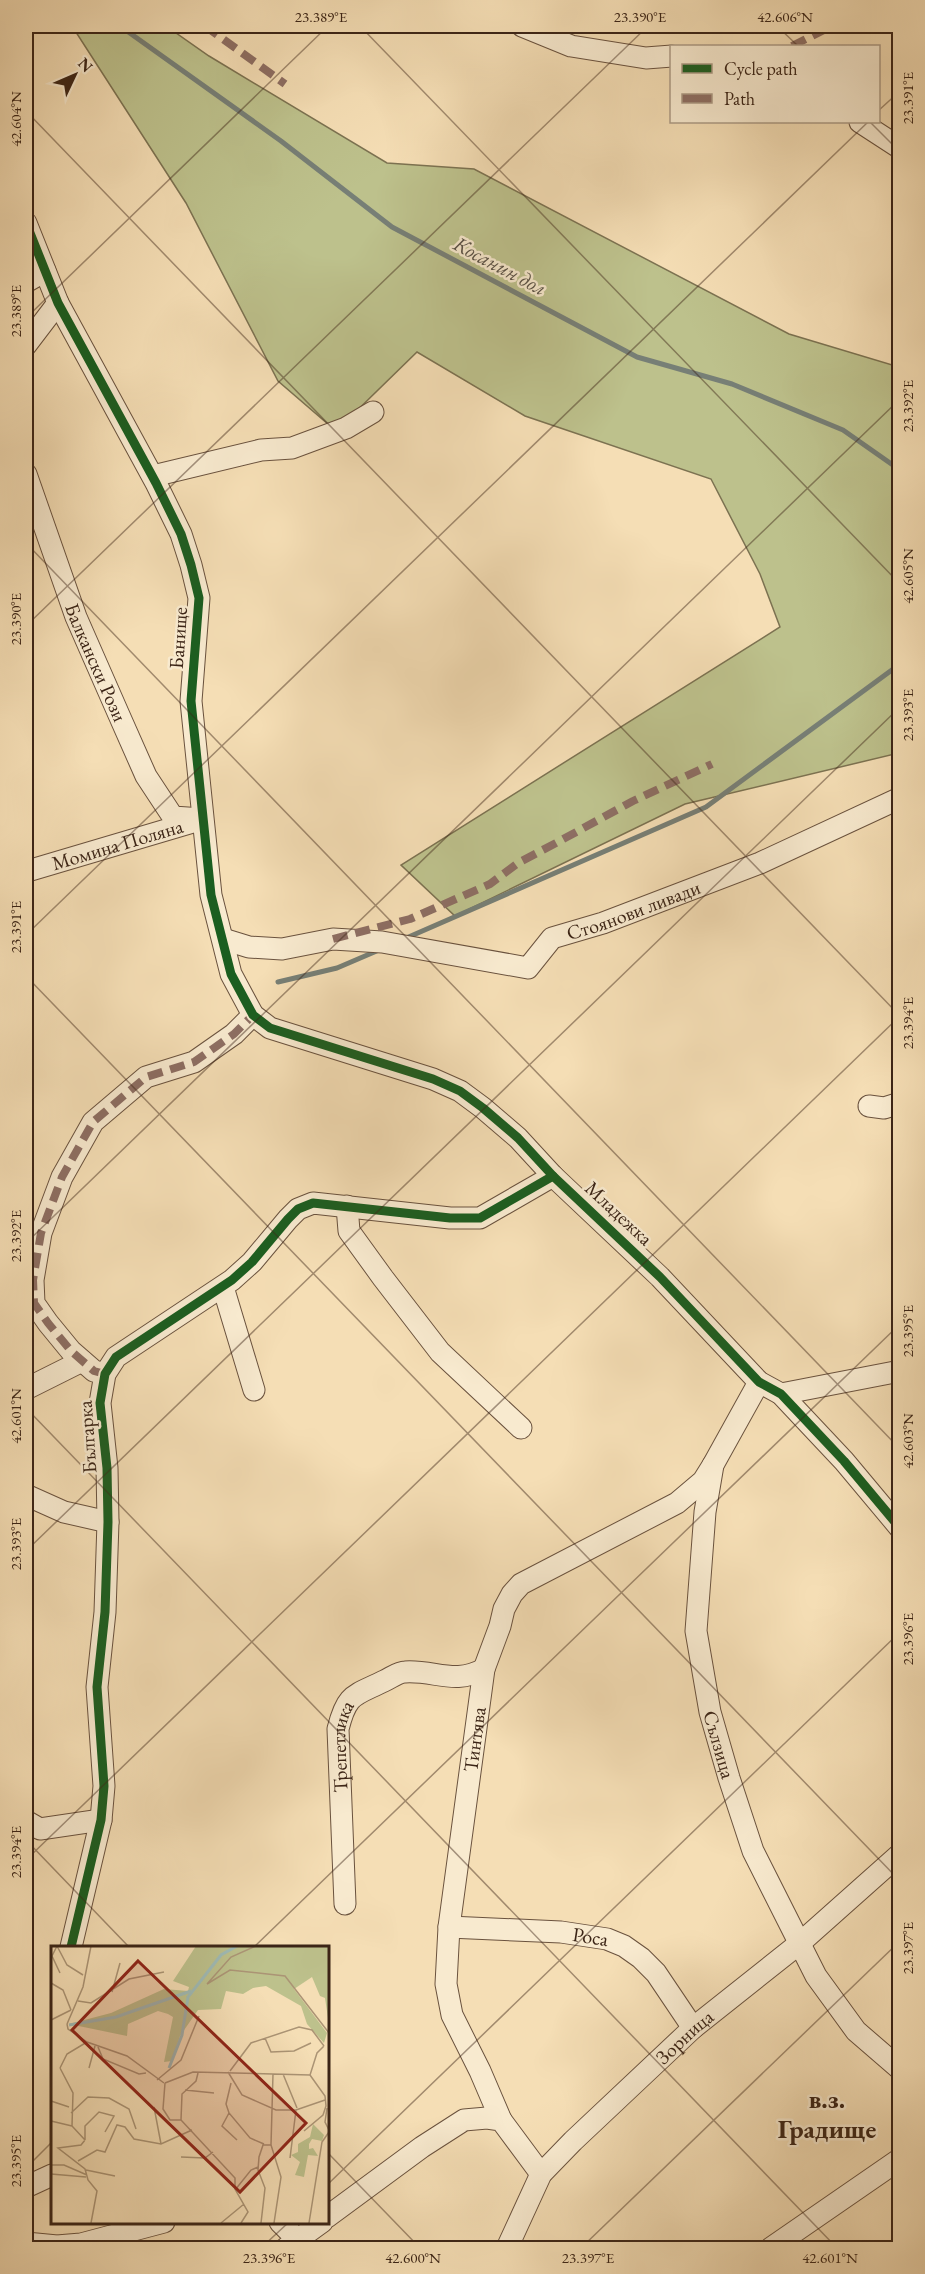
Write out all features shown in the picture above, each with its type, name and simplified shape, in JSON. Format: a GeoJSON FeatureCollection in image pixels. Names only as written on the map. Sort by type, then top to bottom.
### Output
{"type":"FeatureCollection","features":[{"type":"Feature","properties":{"kind":"street"},"geometry":{"type":"LineString","coordinates":[[529,27],[571,46],[646,58],[670,56]]}},
{"type":"Feature","properties":{"kind":"street"},"geometry":{"type":"LineString","coordinates":[[862,123],[900,148]]}},
{"type":"Feature","properties":{"kind":"street","name":"Банище"},"geometry":{"type":"LineString","coordinates":[[26,223],[58,303],[153,476],[181,534],[199,598],[191,701],[211,895],[231,974],[253,1015]]}},
{"type":"Feature","properties":{"kind":"street"},"geometry":{"type":"LineString","coordinates":[[26,282],[45,271]]}},
{"type":"Feature","properties":{"kind":"street"},"geometry":{"type":"LineString","coordinates":[[26,345],[58,303]]}},
{"type":"Feature","properties":{"kind":"street"},"geometry":{"type":"LineString","coordinates":[[153,476],[261,450],[307,443],[346,428],[373,412]]}},
{"type":"Feature","properties":{"kind":"street","name":"Балкански Рози"},"geometry":{"type":"LineString","coordinates":[[26,474],[76,616],[146,776],[173,817],[202,819]]}},
{"type":"Feature","properties":{"kind":"street","name":"Стоянови ливади"},"geometry":{"type":"LineString","coordinates":[[222,939],[249,947],[282,949],[333,939],[382,942],[528,968],[552,938],[603,923],[760,862],[900,798]]}},
{"type":"Feature","properties":{"kind":"street","name":"Момина Поляна"},"geometry":{"type":"LineString","coordinates":[[31,870],[202,819]]}},
{"type":"Feature","properties":{"kind":"street"},"geometry":{"type":"LineString","coordinates":[[105,1374],[94,1371],[82,1361],[48,1323],[34,1303],[33,1280],[41,1233],[62,1177],[93,1122],[146,1077],[194,1062],[234,1034],[253,1015]]}},
{"type":"Feature","properties":{"kind":"street","name":"Младежка"},"geometry":{"type":"LineString","coordinates":[[253,1015],[270,1028],[433,1079],[460,1091],[518,1138],[553,1176],[660,1277],[759,1382],[781,1394],[844,1461],[900,1528]]}},
{"type":"Feature","properties":{"kind":"street"},"geometry":{"type":"LineString","coordinates":[[869,1106],[884,1107],[900,1103]]}},
{"type":"Feature","properties":{"kind":"street","name":"Българка"},"geometry":{"type":"LineString","coordinates":[[71,1946],[101,1820],[104,1768],[97,1687],[105,1612],[108,1522],[107,1468],[100,1403],[105,1374],[116,1357],[223,1287],[252,1263],[298,1209],[313,1203],[450,1218],[480,1218],[553,1176]]}},
{"type":"Feature","properties":{"kind":"street"},"geometry":{"type":"LineString","coordinates":[[347,1206],[349,1231],[440,1352],[521,1428]]}},
{"type":"Feature","properties":{"kind":"street"},"geometry":{"type":"LineString","coordinates":[[223,1287],[254,1390]]}},
{"type":"Feature","properties":{"kind":"street"},"geometry":{"type":"LineString","coordinates":[[26,1389],[82,1361]]}},
{"type":"Feature","properties":{"kind":"street"},"geometry":{"type":"LineString","coordinates":[[781,1394],[900,1371]]}},
{"type":"Feature","properties":{"kind":"street","name":"Сълзица"},"geometry":{"type":"LineString","coordinates":[[759,1382],[712,1465],[705,1512],[696,1631],[710,1712],[753,1851],[816,1976],[856,2031],[900,2069]]}},
{"type":"Feature","properties":{"kind":"street","name":"Тинтява"},"geometry":{"type":"LineString","coordinates":[[541,2174],[501,2120],[452,2015],[446,1984],[449,1927],[484,1669],[504,1609],[512,1594],[521,1584],[677,1503],[703,1481],[712,1465]]}},
{"type":"Feature","properties":{"kind":"street"},"geometry":{"type":"LineString","coordinates":[[26,1495],[64,1512],[108,1522]]}},
{"type":"Feature","properties":{"kind":"street","name":"Трепетлика"},"geometry":{"type":"LineString","coordinates":[[345,1904],[338,1729],[343,1711],[361,1690],[403,1672],[467,1677],[484,1669]]}},
{"type":"Feature","properties":{"kind":"street"},"geometry":{"type":"LineString","coordinates":[[26,1821],[40,1829],[101,1820]]}},
{"type":"Feature","properties":{"kind":"street","name":"Зорница"},"geometry":{"type":"LineString","coordinates":[[507,2248],[541,2174],[573,2141],[693,2028],[800,1943],[900,1854]]}},
{"type":"Feature","properties":{"kind":"street","name":"Роса"},"geometry":{"type":"LineString","coordinates":[[449,1927],[561,1932],[607,1939],[641,1958],[656,1973],[693,2028]]}},
{"type":"Feature","properties":{"kind":"street"},"geometry":{"type":"LineString","coordinates":[[328,2216],[422,2147],[464,2120],[487,2118],[501,2120]]}},
{"type":"Feature","properties":{"kind":"street"},"geometry":{"type":"LineString","coordinates":[[771,2248],[900,2159]]}},
{"type":"Feature","properties":{"kind":"street"},"geometry":{"type":"LineString","coordinates":[[26,2187],[51,2175]]}},
{"type":"Feature","properties":{"kind":"street"},"geometry":{"type":"LineString","coordinates":[[26,2243],[57,2246],[81,2244],[160,2223]]}},
{"type":"Feature","properties":{"kind":"street"},"geometry":{"type":"LineString","coordinates":[[281,2223],[292,2244],[321,2223]]}},
{"type":"Feature","properties":{"kind":"green space"},"geometry":{"type":"Polygon","coordinates":[[[72,26],[166,26],[209,56],[387,163],[474,169],[789,334],[899,367],[899,753],[685,804],[455,916],[401,865],[780,627],[760,574],[711,479],[525,416],[417,352],[336,431],[278,381],[186,203],[72,26]]]}},
{"type":"Feature","properties":{"kind":"waterway","name":"Косанин дол"},"geometry":{"type":"LineString","coordinates":[[120,26],[281,141],[392,227],[637,357],[732,384],[843,430],[900,470]]}},
{"type":"Feature","properties":{"kind":"waterway"},"geometry":{"type":"LineString","coordinates":[[404,939],[706,807],[900,664]]}},
{"type":"Feature","properties":{"kind":"waterway"},"geometry":{"type":"LineString","coordinates":[[278,982],[337,968],[379,950]]}},
{"type":"Feature","properties":{"kind":"marked path"},"geometry":{"type":"LineString","coordinates":[[205,26],[285,84]]}},
{"type":"Feature","properties":{"kind":"marked path"},"geometry":{"type":"LineString","coordinates":[[794,45],[832,26]]}},
{"type":"Feature","properties":{"kind":"marked path"},"geometry":{"type":"LineString","coordinates":[[333,939],[410,919],[490,884],[518,863],[633,801],[712,764]]}},
{"type":"Feature","properties":{"kind":"marked path"},"geometry":{"type":"LineString","coordinates":[[105,1374],[94,1371],[71,1351],[34,1303],[33,1280],[41,1233],[62,1177],[93,1122],[146,1077],[194,1062],[234,1034],[253,1015]]}},
{"type":"Feature","properties":{"kind":"cycle path"},"geometry":{"type":"LineString","coordinates":[[26,223],[58,303],[156,483],[181,534],[191,565],[199,598],[191,701],[211,895],[231,974],[253,1015],[270,1028],[433,1079],[460,1091],[483,1108],[518,1138],[553,1176],[660,1277],[759,1382],[781,1394],[844,1461],[900,1528]]}},
{"type":"Feature","properties":{"kind":"cycle path"},"geometry":{"type":"LineString","coordinates":[[71,1946],[101,1820],[104,1786],[97,1687],[105,1612],[108,1522],[107,1468],[100,1403],[105,1374],[116,1357],[232,1280],[252,1262],[298,1209],[313,1203],[450,1218],[480,1218],[553,1176]]}},
{"type":"Feature","properties":{"kind":"district","name":"в.з. Градище"},"geometry":{"type":"Point","coordinates":[827,2114]}}]}
